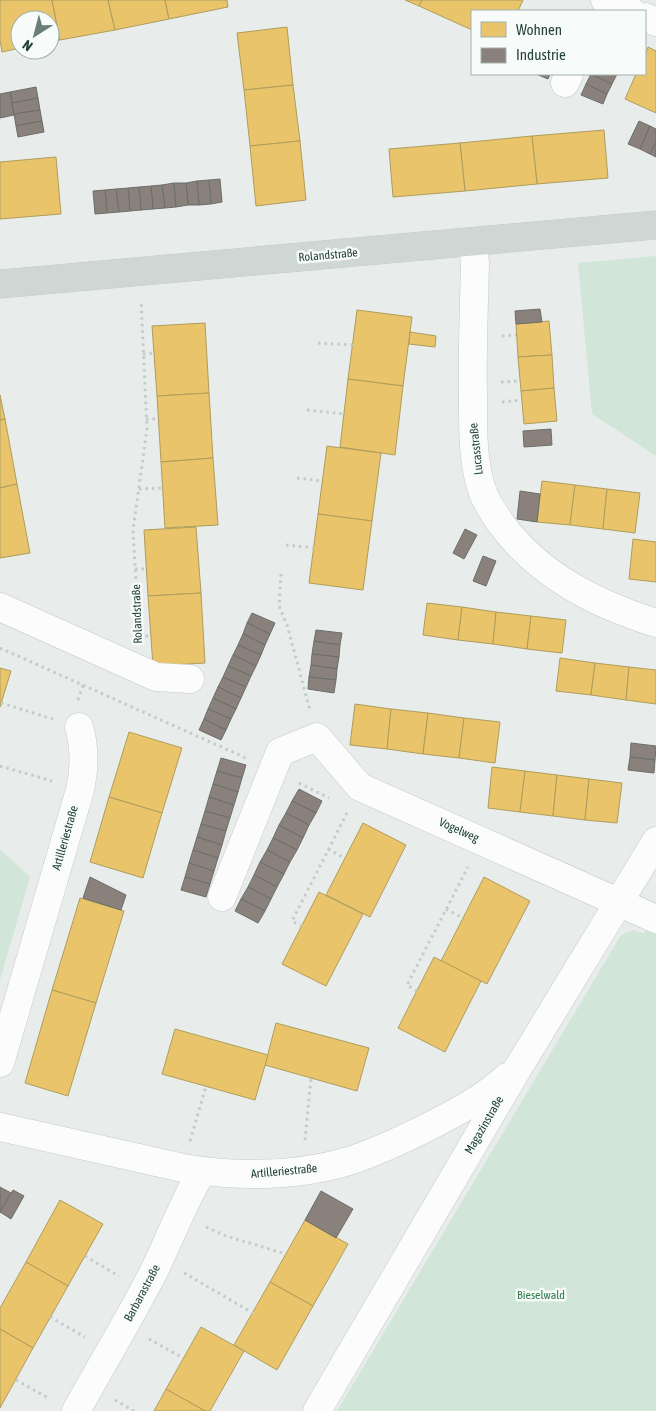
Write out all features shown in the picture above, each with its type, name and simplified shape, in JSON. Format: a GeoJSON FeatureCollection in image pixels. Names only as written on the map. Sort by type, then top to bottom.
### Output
{"type":"FeatureCollection","features":[{"type":"Feature","properties":{"kind":"main road","name":"Rolandstraße"},"geometry":{"type":"LineString","coordinates":[[0,284],[656,225]]}},
{"type":"Feature","properties":{"kind":"street"},"geometry":{"type":"LineString","coordinates":[[604,0],[629,10]]}},
{"type":"Feature","properties":{"kind":"street","name":"Lucasstraße"},"geometry":{"type":"LineString","coordinates":[[473,242],[475,262],[472,429],[477,472],[483,494],[494,514],[516,544],[542,567],[569,585],[599,600],[656,623]]}},
{"type":"Feature","properties":{"kind":"street"},"geometry":{"type":"LineString","coordinates":[[0,607],[156,677],[190,679]]}},
{"type":"Feature","properties":{"kind":"street","name":"Artilleriestraße"},"geometry":{"type":"LineString","coordinates":[[0,1063],[80,790],[84,772],[84,757],[83,741],[79,727]]}},
{"type":"Feature","properties":{"kind":"street"},"geometry":{"type":"LineString","coordinates":[[222,897],[280,752],[317,737]]}},
{"type":"Feature","properties":{"kind":"street","name":"Vogelweg"},"geometry":{"type":"LineString","coordinates":[[317,737],[355,797],[482,840],[656,919]]}},
{"type":"Feature","properties":{"kind":"street","name":"Magazinstraße"},"geometry":{"type":"LineString","coordinates":[[317,1411],[518,1068],[656,841]]}},
{"type":"Feature","properties":{"kind":"street","name":"Artilleriestraße"},"geometry":{"type":"LineString","coordinates":[[0,1127],[192,1170],[261,1175],[302,1171],[349,1161],[394,1144],[452,1115],[493,1090],[518,1068]]}},
{"type":"Feature","properties":{"kind":"street","name":"Barbarastraße"},"geometry":{"type":"LineString","coordinates":[[66,1406],[110,1351],[144,1290],[178,1215],[192,1170]]}},
{"type":"Feature","properties":{"kind":"path","name":"Rolandstraße"},"geometry":{"type":"LineString","coordinates":[[133,667],[140,646],[133,530],[147,429],[140,291]]}},
{"type":"Feature","properties":{"kind":"path"},"geometry":{"type":"LineString","coordinates":[[318,343],[353,344]]}},
{"type":"Feature","properties":{"kind":"path"},"geometry":{"type":"LineString","coordinates":[[144,354],[154,353]]}},
{"type":"Feature","properties":{"kind":"path"},"geometry":{"type":"LineString","coordinates":[[307,410],[344,414]]}},
{"type":"Feature","properties":{"kind":"path"},"geometry":{"type":"LineString","coordinates":[[146,419],[158,418]]}},
{"type":"Feature","properties":{"kind":"path"},"geometry":{"type":"LineString","coordinates":[[297,478],[322,481]]}},
{"type":"Feature","properties":{"kind":"path"},"geometry":{"type":"LineString","coordinates":[[138,489],[162,488]]}},
{"type":"Feature","properties":{"kind":"path"},"geometry":{"type":"LineString","coordinates":[[286,545],[314,548]]}},
{"type":"Feature","properties":{"kind":"path"},"geometry":{"type":"LineString","coordinates":[[135,569],[146,569]]}},
{"type":"Feature","properties":{"kind":"path"},"geometry":{"type":"LineString","coordinates":[[281,574],[278,606],[287,625],[317,737]]}},
{"type":"Feature","properties":{"kind":"path"},"geometry":{"type":"LineString","coordinates":[[139,636],[151,636]]}},
{"type":"Feature","properties":{"kind":"path"},"geometry":{"type":"LineString","coordinates":[[0,648],[273,770],[355,797],[292,920],[302,926]]}},
{"type":"Feature","properties":{"kind":"path"},"geometry":{"type":"LineString","coordinates":[[1,703],[79,727]]}},
{"type":"Feature","properties":{"kind":"path"},"geometry":{"type":"LineString","coordinates":[[0,766],[80,790]]}},
{"type":"Feature","properties":{"kind":"path"},"geometry":{"type":"LineString","coordinates":[[417,991],[407,985],[482,840]]}},
{"type":"Feature","properties":{"kind":"path"},"geometry":{"type":"LineString","coordinates":[[328,849],[344,858]]}},
{"type":"Feature","properties":{"kind":"path"},"geometry":{"type":"LineString","coordinates":[[446,909],[463,918]]}},
{"type":"Feature","properties":{"kind":"path"},"geometry":{"type":"LineString","coordinates":[[302,1171],[311,1078]]}},
{"type":"Feature","properties":{"kind":"path"},"geometry":{"type":"LineString","coordinates":[[192,1170],[206,1086]]}},
{"type":"Feature","properties":{"kind":"path"},"geometry":{"type":"LineString","coordinates":[[178,1215],[226,1236],[286,1254]]}},
{"type":"Feature","properties":{"kind":"path"},"geometry":{"type":"LineString","coordinates":[[85,1256],[144,1290]]}},
{"type":"Feature","properties":{"kind":"path"},"geometry":{"type":"LineString","coordinates":[[159,1260],[253,1313]]}},
{"type":"Feature","properties":{"kind":"path"},"geometry":{"type":"LineString","coordinates":[[50,1318],[110,1351]]}},
{"type":"Feature","properties":{"kind":"path"},"geometry":{"type":"LineString","coordinates":[[125,1325],[183,1358]]}},
{"type":"Feature","properties":{"kind":"path"},"geometry":{"type":"LineString","coordinates":[[16,1380],[66,1406]]}},
{"type":"Feature","properties":{"kind":"green space"},"geometry":{"type":"Polygon","coordinates":[[[656,256],[656,456],[592,414],[578,263],[656,256]]]}},
{"type":"Feature","properties":{"kind":"green space"},"geometry":{"type":"Polygon","coordinates":[[[0,849],[30,877],[0,980],[0,849]]]}},
{"type":"Feature","properties":{"kind":"green space","name":"Bieselwald"},"geometry":{"type":"Polygon","coordinates":[[[646,929],[656,934],[656,1411],[337,1411],[621,935],[633,930],[644,933],[646,929]]]}},
{"type":"Feature","properties":{"kind":"building: Wohnen"},"geometry":{"type":"Polygon","coordinates":[[[0,0],[52,0],[54,10],[10,10],[10,50],[2,52],[0,40],[0,0]]]}},
{"type":"Feature","properties":{"kind":"building: Wohnen"},"geometry":{"type":"Polygon","coordinates":[[[52,0],[108,0],[115,30],[60,40],[60,10],[54,10],[52,0]]]}},
{"type":"Feature","properties":{"kind":"building: Wohnen"},"geometry":{"type":"Polygon","coordinates":[[[108,0],[165,0],[169,19],[115,30],[108,0]]]}},
{"type":"Feature","properties":{"kind":"building: Wohnen"},"geometry":{"type":"Polygon","coordinates":[[[165,0],[227,0],[228,7],[169,19],[165,0]]]}},
{"type":"Feature","properties":{"kind":"building: Wohnen"},"geometry":{"type":"Polygon","coordinates":[[[405,0],[422,0],[419,6],[405,0]]]}},
{"type":"Feature","properties":{"kind":"building: Wohnen"},"geometry":{"type":"Polygon","coordinates":[[[422,0],[523,0],[518,10],[471,10],[471,30],[419,6],[422,0]]]}},
{"type":"Feature","properties":{"kind":"building: Wohnen"},"geometry":{"type":"Polygon","coordinates":[[[287,27],[293,85],[244,90],[237,33],[287,27]]]}},
{"type":"Feature","properties":{"kind":"building: Wohnen"},"geometry":{"type":"Polygon","coordinates":[[[648,47],[656,51],[656,113],[625,99],[636,75],[646,75],[646,52],[648,47]]]}},
{"type":"Feature","properties":{"kind":"building: Wohnen"},"geometry":{"type":"Polygon","coordinates":[[[293,85],[300,141],[250,146],[244,90],[293,85]]]}},
{"type":"Feature","properties":{"kind":"building: Wohnen"},"geometry":{"type":"Polygon","coordinates":[[[604,130],[608,178],[537,184],[532,136],[604,130]]]}},
{"type":"Feature","properties":{"kind":"building: Wohnen"},"geometry":{"type":"Polygon","coordinates":[[[532,136],[537,184],[465,191],[460,143],[532,136]]]}},
{"type":"Feature","properties":{"kind":"building: Wohnen"},"geometry":{"type":"Polygon","coordinates":[[[300,141],[306,200],[256,206],[250,146],[300,141]]]}},
{"type":"Feature","properties":{"kind":"building: Wohnen"},"geometry":{"type":"Polygon","coordinates":[[[460,143],[465,191],[393,197],[389,149],[460,143]]]}},
{"type":"Feature","properties":{"kind":"building: Wohnen"},"geometry":{"type":"Polygon","coordinates":[[[56,157],[61,214],[0,219],[0,162],[56,157]]]}},
{"type":"Feature","properties":{"kind":"building: Wohnen"},"geometry":{"type":"Polygon","coordinates":[[[357,310],[412,317],[403,386],[348,379],[357,310]]]}},
{"type":"Feature","properties":{"kind":"building: Wohnen"},"geometry":{"type":"Polygon","coordinates":[[[549,321],[552,355],[518,357],[516,324],[549,321]]]}},
{"type":"Feature","properties":{"kind":"building: Wohnen"},"geometry":{"type":"Polygon","coordinates":[[[205,323],[209,393],[157,396],[152,326],[205,323]]]}},
{"type":"Feature","properties":{"kind":"building: Wohnen"},"geometry":{"type":"Polygon","coordinates":[[[410,332],[436,336],[435,347],[409,344],[410,332]]]}},
{"type":"Feature","properties":{"kind":"building: Wohnen"},"geometry":{"type":"Polygon","coordinates":[[[552,355],[554,388],[521,391],[518,357],[552,355]]]}},
{"type":"Feature","properties":{"kind":"building: Wohnen"},"geometry":{"type":"Polygon","coordinates":[[[348,379],[403,386],[395,455],[340,447],[348,379]]]}},
{"type":"Feature","properties":{"kind":"building: Wohnen"},"geometry":{"type":"Polygon","coordinates":[[[554,388],[557,421],[524,424],[521,391],[554,388]]]}},
{"type":"Feature","properties":{"kind":"building: Wohnen"},"geometry":{"type":"Polygon","coordinates":[[[209,393],[213,458],[161,462],[157,396],[209,393]]]}},
{"type":"Feature","properties":{"kind":"building: Wohnen"},"geometry":{"type":"Polygon","coordinates":[[[0,395],[5,419],[0,420],[0,395]]]}},
{"type":"Feature","properties":{"kind":"building: Wohnen"},"geometry":{"type":"Polygon","coordinates":[[[5,419],[17,484],[0,488],[0,420],[5,419]]]}},
{"type":"Feature","properties":{"kind":"building: Wohnen"},"geometry":{"type":"Polygon","coordinates":[[[327,446],[381,453],[372,521],[318,514],[327,446]]]}},
{"type":"Feature","properties":{"kind":"building: Wohnen"},"geometry":{"type":"Polygon","coordinates":[[[213,458],[218,525],[165,528],[161,462],[213,458]]]}},
{"type":"Feature","properties":{"kind":"building: Wohnen"},"geometry":{"type":"Polygon","coordinates":[[[542,481],[575,485],[570,525],[537,522],[542,481]]]}},
{"type":"Feature","properties":{"kind":"building: Wohnen"},"geometry":{"type":"Polygon","coordinates":[[[17,484],[30,553],[0,558],[0,488],[17,484]]]}},
{"type":"Feature","properties":{"kind":"building: Wohnen"},"geometry":{"type":"Polygon","coordinates":[[[575,485],[607,489],[603,529],[570,525],[575,485]]]}},
{"type":"Feature","properties":{"kind":"building: Wohnen"},"geometry":{"type":"Polygon","coordinates":[[[607,489],[640,493],[635,533],[603,529],[607,489]]]}},
{"type":"Feature","properties":{"kind":"building: Wohnen"},"geometry":{"type":"Polygon","coordinates":[[[318,514],[372,521],[363,590],[309,583],[318,514]]]}},
{"type":"Feature","properties":{"kind":"building: Wohnen"},"geometry":{"type":"Polygon","coordinates":[[[196,527],[201,593],[148,596],[144,530],[196,527]]]}},
{"type":"Feature","properties":{"kind":"building: Wohnen"},"geometry":{"type":"Polygon","coordinates":[[[633,539],[656,542],[656,582],[629,579],[633,539]]]}},
{"type":"Feature","properties":{"kind":"building: Wohnen"},"geometry":{"type":"Polygon","coordinates":[[[201,593],[205,663],[153,666],[148,596],[201,593]]]}},
{"type":"Feature","properties":{"kind":"building: Wohnen"},"geometry":{"type":"Polygon","coordinates":[[[427,603],[462,607],[458,640],[423,635],[427,603]]]}},
{"type":"Feature","properties":{"kind":"building: Wohnen"},"geometry":{"type":"Polygon","coordinates":[[[462,607],[496,612],[493,644],[458,640],[462,607]]]}},
{"type":"Feature","properties":{"kind":"building: Wohnen"},"geometry":{"type":"Polygon","coordinates":[[[496,612],[531,616],[527,649],[493,644],[496,612]]]}},
{"type":"Feature","properties":{"kind":"building: Wohnen"},"geometry":{"type":"Polygon","coordinates":[[[531,616],[566,620],[562,653],[527,649],[531,616]]]}},
{"type":"Feature","properties":{"kind":"building: Wohnen"},"geometry":{"type":"Polygon","coordinates":[[[560,658],[595,663],[591,695],[556,691],[560,658]]]}},
{"type":"Feature","properties":{"kind":"building: Wohnen"},"geometry":{"type":"Polygon","coordinates":[[[595,663],[629,667],[626,700],[591,695],[595,663]]]}},
{"type":"Feature","properties":{"kind":"building: Wohnen"},"geometry":{"type":"Polygon","coordinates":[[[629,667],[656,670],[656,704],[626,700],[629,667]]]}},
{"type":"Feature","properties":{"kind":"building: Wohnen"},"geometry":{"type":"Polygon","coordinates":[[[0,668],[11,671],[0,707],[0,668]]]}},
{"type":"Feature","properties":{"kind":"building: Wohnen"},"geometry":{"type":"Polygon","coordinates":[[[355,704],[391,709],[387,749],[350,745],[355,704]]]}},
{"type":"Feature","properties":{"kind":"building: Wohnen"},"geometry":{"type":"Polygon","coordinates":[[[391,709],[428,713],[423,754],[387,749],[391,709]]]}},
{"type":"Feature","properties":{"kind":"building: Wohnen"},"geometry":{"type":"Polygon","coordinates":[[[428,713],[464,718],[459,758],[423,754],[428,713]]]}},
{"type":"Feature","properties":{"kind":"building: Wohnen"},"geometry":{"type":"Polygon","coordinates":[[[464,718],[500,722],[495,763],[459,758],[464,718]]]}},
{"type":"Feature","properties":{"kind":"building: Wohnen"},"geometry":{"type":"Polygon","coordinates":[[[129,732],[182,748],[162,813],[109,797],[129,732]]]}},
{"type":"Feature","properties":{"kind":"building: Wohnen"},"geometry":{"type":"Polygon","coordinates":[[[492,767],[525,771],[520,812],[488,808],[492,767]]]}},
{"type":"Feature","properties":{"kind":"building: Wohnen"},"geometry":{"type":"Polygon","coordinates":[[[525,771],[557,775],[553,816],[520,812],[525,771]]]}},
{"type":"Feature","properties":{"kind":"building: Wohnen"},"geometry":{"type":"Polygon","coordinates":[[[557,775],[589,779],[585,820],[553,816],[557,775]]]}},
{"type":"Feature","properties":{"kind":"building: Wohnen"},"geometry":{"type":"Polygon","coordinates":[[[589,779],[622,783],[617,823],[585,820],[589,779]]]}},
{"type":"Feature","properties":{"kind":"building: Wohnen"},"geometry":{"type":"Polygon","coordinates":[[[109,797],[162,813],[143,878],[90,862],[109,797]]]}},
{"type":"Feature","properties":{"kind":"building: Wohnen"},"geometry":{"type":"Polygon","coordinates":[[[363,823],[406,845],[370,917],[326,895],[363,823]]]}},
{"type":"Feature","properties":{"kind":"building: Wohnen"},"geometry":{"type":"Polygon","coordinates":[[[484,877],[530,901],[487,984],[441,961],[484,877]]]}},
{"type":"Feature","properties":{"kind":"building: Wohnen"},"geometry":{"type":"Polygon","coordinates":[[[319,892],[363,914],[326,986],[282,964],[319,892]]]}},
{"type":"Feature","properties":{"kind":"building: Wohnen"},"geometry":{"type":"Polygon","coordinates":[[[80,898],[124,911],[96,1003],[52,990],[80,898]]]}},
{"type":"Feature","properties":{"kind":"building: Wohnen"},"geometry":{"type":"Polygon","coordinates":[[[434,957],[481,981],[445,1052],[398,1028],[434,957]]]}},
{"type":"Feature","properties":{"kind":"building: Wohnen"},"geometry":{"type":"Polygon","coordinates":[[[52,990],[96,1003],[68,1096],[25,1083],[52,990]]]}},
{"type":"Feature","properties":{"kind":"building: Wohnen"},"geometry":{"type":"Polygon","coordinates":[[[276,1023],[369,1048],[357,1091],[265,1065],[276,1023]]]}},
{"type":"Feature","properties":{"kind":"building: Wohnen"},"geometry":{"type":"Polygon","coordinates":[[[175,1029],[268,1055],[255,1100],[162,1074],[175,1029]]]}},
{"type":"Feature","properties":{"kind":"building: Wohnen"},"geometry":{"type":"Polygon","coordinates":[[[60,1200],[103,1224],[68,1286],[26,1262],[60,1200]]]}},
{"type":"Feature","properties":{"kind":"building: Wohnen"},"geometry":{"type":"Polygon","coordinates":[[[305,1220],[348,1244],[313,1306],[270,1282],[305,1220]]]}},
{"type":"Feature","properties":{"kind":"building: Wohnen"},"geometry":{"type":"Polygon","coordinates":[[[26,1262],[68,1286],[33,1348],[0,1329],[0,1308],[26,1262]]]}},
{"type":"Feature","properties":{"kind":"building: Wohnen"},"geometry":{"type":"Polygon","coordinates":[[[270,1282],[313,1306],[277,1370],[234,1345],[270,1282]]]}},
{"type":"Feature","properties":{"kind":"building: Wohnen"},"geometry":{"type":"Polygon","coordinates":[[[201,1327],[244,1351],[210,1411],[205,1411],[166,1389],[201,1327]]]}},
{"type":"Feature","properties":{"kind":"building: Wohnen"},"geometry":{"type":"Polygon","coordinates":[[[0,1329],[33,1348],[0,1408],[0,1329]]]}},
{"type":"Feature","properties":{"kind":"building: Wohnen"},"geometry":{"type":"Polygon","coordinates":[[[166,1389],[205,1411],[154,1411],[166,1389]]]}},
{"type":"Feature","properties":{"kind":"building: Industrie"},"geometry":{"type":"Polygon","coordinates":[[[538,75],[550,75],[548,79],[538,75]]]}},
{"type":"Feature","properties":{"kind":"building: Industrie"},"geometry":{"type":"Polygon","coordinates":[[[590,75],[593,75],[612,84],[607,94],[586,84],[590,75]]]}},
{"type":"Feature","properties":{"kind":"building: Industrie"},"geometry":{"type":"Polygon","coordinates":[[[593,75],[616,75],[612,84],[593,75]]]}},
{"type":"Feature","properties":{"kind":"building: Industrie"},"geometry":{"type":"Polygon","coordinates":[[[586,84],[607,94],[603,104],[581,95],[586,84]]]}},
{"type":"Feature","properties":{"kind":"building: Industrie"},"geometry":{"type":"Polygon","coordinates":[[[36,87],[38,98],[12,103],[10,92],[36,87]]]}},
{"type":"Feature","properties":{"kind":"building: Industrie"},"geometry":{"type":"Polygon","coordinates":[[[10,92],[14,115],[0,118],[0,94],[10,92]]]}},
{"type":"Feature","properties":{"kind":"building: Industrie"},"geometry":{"type":"Polygon","coordinates":[[[38,98],[40,110],[14,114],[12,103],[38,98]]]}},
{"type":"Feature","properties":{"kind":"building: Industrie"},"geometry":{"type":"Polygon","coordinates":[[[40,110],[42,121],[16,126],[14,114],[40,110]]]}},
{"type":"Feature","properties":{"kind":"building: Industrie"},"geometry":{"type":"Polygon","coordinates":[[[42,121],[44,132],[18,137],[16,126],[42,121]]]}},
{"type":"Feature","properties":{"kind":"building: Industrie"},"geometry":{"type":"Polygon","coordinates":[[[639,121],[650,126],[640,149],[628,144],[639,121]]]}},
{"type":"Feature","properties":{"kind":"building: Industrie"},"geometry":{"type":"Polygon","coordinates":[[[650,126],[656,129],[656,142],[650,154],[640,149],[650,126]]]}},
{"type":"Feature","properties":{"kind":"building: Industrie"},"geometry":{"type":"Polygon","coordinates":[[[656,142],[656,157],[650,154],[656,142]]]}},
{"type":"Feature","properties":{"kind":"building: Industrie"},"geometry":{"type":"Polygon","coordinates":[[[220,179],[222,202],[211,204],[209,180],[220,179]]]}},
{"type":"Feature","properties":{"kind":"building: Industrie"},"geometry":{"type":"Polygon","coordinates":[[[209,180],[211,204],[199,205],[197,181],[209,180]]]}},
{"type":"Feature","properties":{"kind":"building: Industrie"},"geometry":{"type":"Polygon","coordinates":[[[197,181],[199,205],[188,205],[186,183],[197,181]]]}},
{"type":"Feature","properties":{"kind":"building: Industrie"},"geometry":{"type":"Polygon","coordinates":[[[174,183],[176,207],[165,208],[162,185],[174,183]]]}},
{"type":"Feature","properties":{"kind":"building: Industrie"},"geometry":{"type":"Polygon","coordinates":[[[174,183],[186,183],[188,205],[176,207],[174,183]]]}},
{"type":"Feature","properties":{"kind":"building: Industrie"},"geometry":{"type":"Polygon","coordinates":[[[162,185],[165,208],[153,209],[151,186],[162,185]]]}},
{"type":"Feature","properties":{"kind":"building: Industrie"},"geometry":{"type":"Polygon","coordinates":[[[151,186],[153,209],[141,210],[139,187],[151,186]]]}},
{"type":"Feature","properties":{"kind":"building: Industrie"},"geometry":{"type":"Polygon","coordinates":[[[139,187],[141,210],[130,211],[128,188],[139,187]]]}},
{"type":"Feature","properties":{"kind":"building: Industrie"},"geometry":{"type":"Polygon","coordinates":[[[128,188],[130,211],[119,212],[116,189],[128,188]]]}},
{"type":"Feature","properties":{"kind":"building: Industrie"},"geometry":{"type":"Polygon","coordinates":[[[116,189],[119,212],[107,213],[105,190],[116,189]]]}},
{"type":"Feature","properties":{"kind":"building: Industrie"},"geometry":{"type":"Polygon","coordinates":[[[105,190],[107,213],[95,214],[93,191],[105,190]]]}},
{"type":"Feature","properties":{"kind":"building: Industrie"},"geometry":{"type":"Polygon","coordinates":[[[540,309],[542,322],[516,324],[515,311],[540,309]]]}},
{"type":"Feature","properties":{"kind":"building: Industrie"},"geometry":{"type":"Polygon","coordinates":[[[551,429],[552,445],[524,447],[523,431],[551,429]]]}},
{"type":"Feature","properties":{"kind":"building: Industrie"},"geometry":{"type":"Polygon","coordinates":[[[520,491],[540,494],[537,522],[517,519],[520,491]]]}},
{"type":"Feature","properties":{"kind":"building: Industrie"},"geometry":{"type":"Polygon","coordinates":[[[465,529],[477,535],[464,559],[453,553],[465,529]]]}},
{"type":"Feature","properties":{"kind":"building: Industrie"},"geometry":{"type":"Polygon","coordinates":[[[483,556],[496,561],[486,586],[473,581],[483,556]]]}},
{"type":"Feature","properties":{"kind":"building: Industrie"},"geometry":{"type":"Polygon","coordinates":[[[252,613],[275,623],[270,634],[247,623],[252,613]]]}},
{"type":"Feature","properties":{"kind":"building: Industrie"},"geometry":{"type":"Polygon","coordinates":[[[247,623],[270,634],[265,645],[243,634],[247,623]]]}},
{"type":"Feature","properties":{"kind":"building: Industrie"},"geometry":{"type":"Polygon","coordinates":[[[316,630],[342,633],[340,645],[314,641],[316,630]]]}},
{"type":"Feature","properties":{"kind":"building: Industrie"},"geometry":{"type":"Polygon","coordinates":[[[243,634],[265,645],[261,655],[238,645],[243,634]]]}},
{"type":"Feature","properties":{"kind":"building: Industrie"},"geometry":{"type":"Polygon","coordinates":[[[314,641],[340,645],[339,657],[312,654],[314,641]]]}},
{"type":"Feature","properties":{"kind":"building: Industrie"},"geometry":{"type":"Polygon","coordinates":[[[238,645],[261,655],[256,666],[233,655],[238,645]]]}},
{"type":"Feature","properties":{"kind":"building: Industrie"},"geometry":{"type":"Polygon","coordinates":[[[312,654],[339,657],[337,669],[311,665],[312,654]]]}},
{"type":"Feature","properties":{"kind":"building: Industrie"},"geometry":{"type":"Polygon","coordinates":[[[233,655],[256,666],[251,676],[228,666],[233,655]]]}},
{"type":"Feature","properties":{"kind":"building: Industrie"},"geometry":{"type":"Polygon","coordinates":[[[311,665],[337,669],[336,680],[309,677],[311,665]]]}},
{"type":"Feature","properties":{"kind":"building: Industrie"},"geometry":{"type":"Polygon","coordinates":[[[228,666],[251,676],[246,687],[223,677],[228,666]]]}},
{"type":"Feature","properties":{"kind":"building: Industrie"},"geometry":{"type":"Polygon","coordinates":[[[223,677],[246,687],[241,698],[218,687],[223,677]]]}},
{"type":"Feature","properties":{"kind":"building: Industrie"},"geometry":{"type":"Polygon","coordinates":[[[309,677],[336,680],[334,693],[308,689],[309,677]]]}},
{"type":"Feature","properties":{"kind":"building: Industrie"},"geometry":{"type":"Polygon","coordinates":[[[218,687],[241,698],[236,709],[213,698],[218,687]]]}},
{"type":"Feature","properties":{"kind":"building: Industrie"},"geometry":{"type":"Polygon","coordinates":[[[213,698],[236,709],[231,719],[208,709],[213,698]]]}},
{"type":"Feature","properties":{"kind":"building: Industrie"},"geometry":{"type":"Polygon","coordinates":[[[208,709],[231,719],[226,730],[204,719],[208,709]]]}},
{"type":"Feature","properties":{"kind":"building: Industrie"},"geometry":{"type":"Polygon","coordinates":[[[204,719],[226,730],[221,740],[199,730],[204,719]]]}},
{"type":"Feature","properties":{"kind":"building: Industrie"},"geometry":{"type":"Polygon","coordinates":[[[631,743],[656,746],[655,760],[630,757],[631,743]]]}},
{"type":"Feature","properties":{"kind":"building: Industrie"},"geometry":{"type":"Polygon","coordinates":[[[630,757],[655,760],[654,773],[628,770],[630,757]]]}},
{"type":"Feature","properties":{"kind":"building: Industrie"},"geometry":{"type":"Polygon","coordinates":[[[221,758],[246,765],[242,778],[217,771],[221,758]]]}},
{"type":"Feature","properties":{"kind":"building: Industrie"},"geometry":{"type":"Polygon","coordinates":[[[217,771],[242,778],[238,792],[213,784],[217,771]]]}},
{"type":"Feature","properties":{"kind":"building: Industrie"},"geometry":{"type":"Polygon","coordinates":[[[213,784],[238,792],[234,805],[209,797],[213,784]]]}},
{"type":"Feature","properties":{"kind":"building: Industrie"},"geometry":{"type":"Polygon","coordinates":[[[299,789],[322,801],[316,813],[292,801],[299,789]]]}},
{"type":"Feature","properties":{"kind":"building: Industrie"},"geometry":{"type":"Polygon","coordinates":[[[209,797],[234,805],[230,818],[205,811],[209,797]]]}},
{"type":"Feature","properties":{"kind":"building: Industrie"},"geometry":{"type":"Polygon","coordinates":[[[292,801],[316,813],[309,825],[286,813],[292,801]]]}},
{"type":"Feature","properties":{"kind":"building: Industrie"},"geometry":{"type":"Polygon","coordinates":[[[205,811],[230,818],[226,831],[201,824],[205,811]]]}},
{"type":"Feature","properties":{"kind":"building: Industrie"},"geometry":{"type":"Polygon","coordinates":[[[286,813],[309,825],[303,838],[279,825],[286,813]]]}},
{"type":"Feature","properties":{"kind":"building: Industrie"},"geometry":{"type":"Polygon","coordinates":[[[201,824],[226,831],[222,845],[197,837],[201,824]]]}},
{"type":"Feature","properties":{"kind":"building: Industrie"},"geometry":{"type":"Polygon","coordinates":[[[279,825],[303,838],[297,850],[273,838],[279,825]]]}},
{"type":"Feature","properties":{"kind":"building: Industrie"},"geometry":{"type":"Polygon","coordinates":[[[197,837],[222,845],[218,858],[193,850],[197,837]]]}},
{"type":"Feature","properties":{"kind":"building: Industrie"},"geometry":{"type":"Polygon","coordinates":[[[273,838],[297,850],[290,862],[267,850],[273,838]]]}},
{"type":"Feature","properties":{"kind":"building: Industrie"},"geometry":{"type":"Polygon","coordinates":[[[193,850],[218,858],[214,871],[189,863],[193,850]]]}},
{"type":"Feature","properties":{"kind":"building: Industrie"},"geometry":{"type":"Polygon","coordinates":[[[267,850],[290,862],[284,874],[260,862],[267,850]]]}},
{"type":"Feature","properties":{"kind":"building: Industrie"},"geometry":{"type":"Polygon","coordinates":[[[260,862],[284,874],[277,887],[254,875],[260,862]]]}},
{"type":"Feature","properties":{"kind":"building: Industrie"},"geometry":{"type":"Polygon","coordinates":[[[189,863],[214,871],[210,884],[185,877],[189,863]]]}},
{"type":"Feature","properties":{"kind":"building: Industrie"},"geometry":{"type":"Polygon","coordinates":[[[254,875],[277,887],[271,899],[248,887],[254,875]]]}},
{"type":"Feature","properties":{"kind":"building: Industrie"},"geometry":{"type":"Polygon","coordinates":[[[90,877],[126,895],[121,910],[83,898],[90,877]]]}},
{"type":"Feature","properties":{"kind":"building: Industrie"},"geometry":{"type":"Polygon","coordinates":[[[185,877],[210,884],[206,897],[181,890],[185,877]]]}},
{"type":"Feature","properties":{"kind":"building: Industrie"},"geometry":{"type":"Polygon","coordinates":[[[248,887],[271,899],[265,911],[241,899],[248,887]]]}},
{"type":"Feature","properties":{"kind":"building: Industrie"},"geometry":{"type":"Polygon","coordinates":[[[241,899],[265,911],[258,923],[235,911],[241,899]]]}},
{"type":"Feature","properties":{"kind":"building: Industrie"},"geometry":{"type":"Polygon","coordinates":[[[0,1187],[11,1193],[0,1212],[0,1187]]]}},
{"type":"Feature","properties":{"kind":"building: Industrie"},"geometry":{"type":"Polygon","coordinates":[[[13,1190],[24,1196],[11,1219],[0,1212],[13,1190]]]}},
{"type":"Feature","properties":{"kind":"building: Industrie"},"geometry":{"type":"Polygon","coordinates":[[[321,1191],[353,1209],[336,1238],[305,1220],[321,1191]]]}}]}
